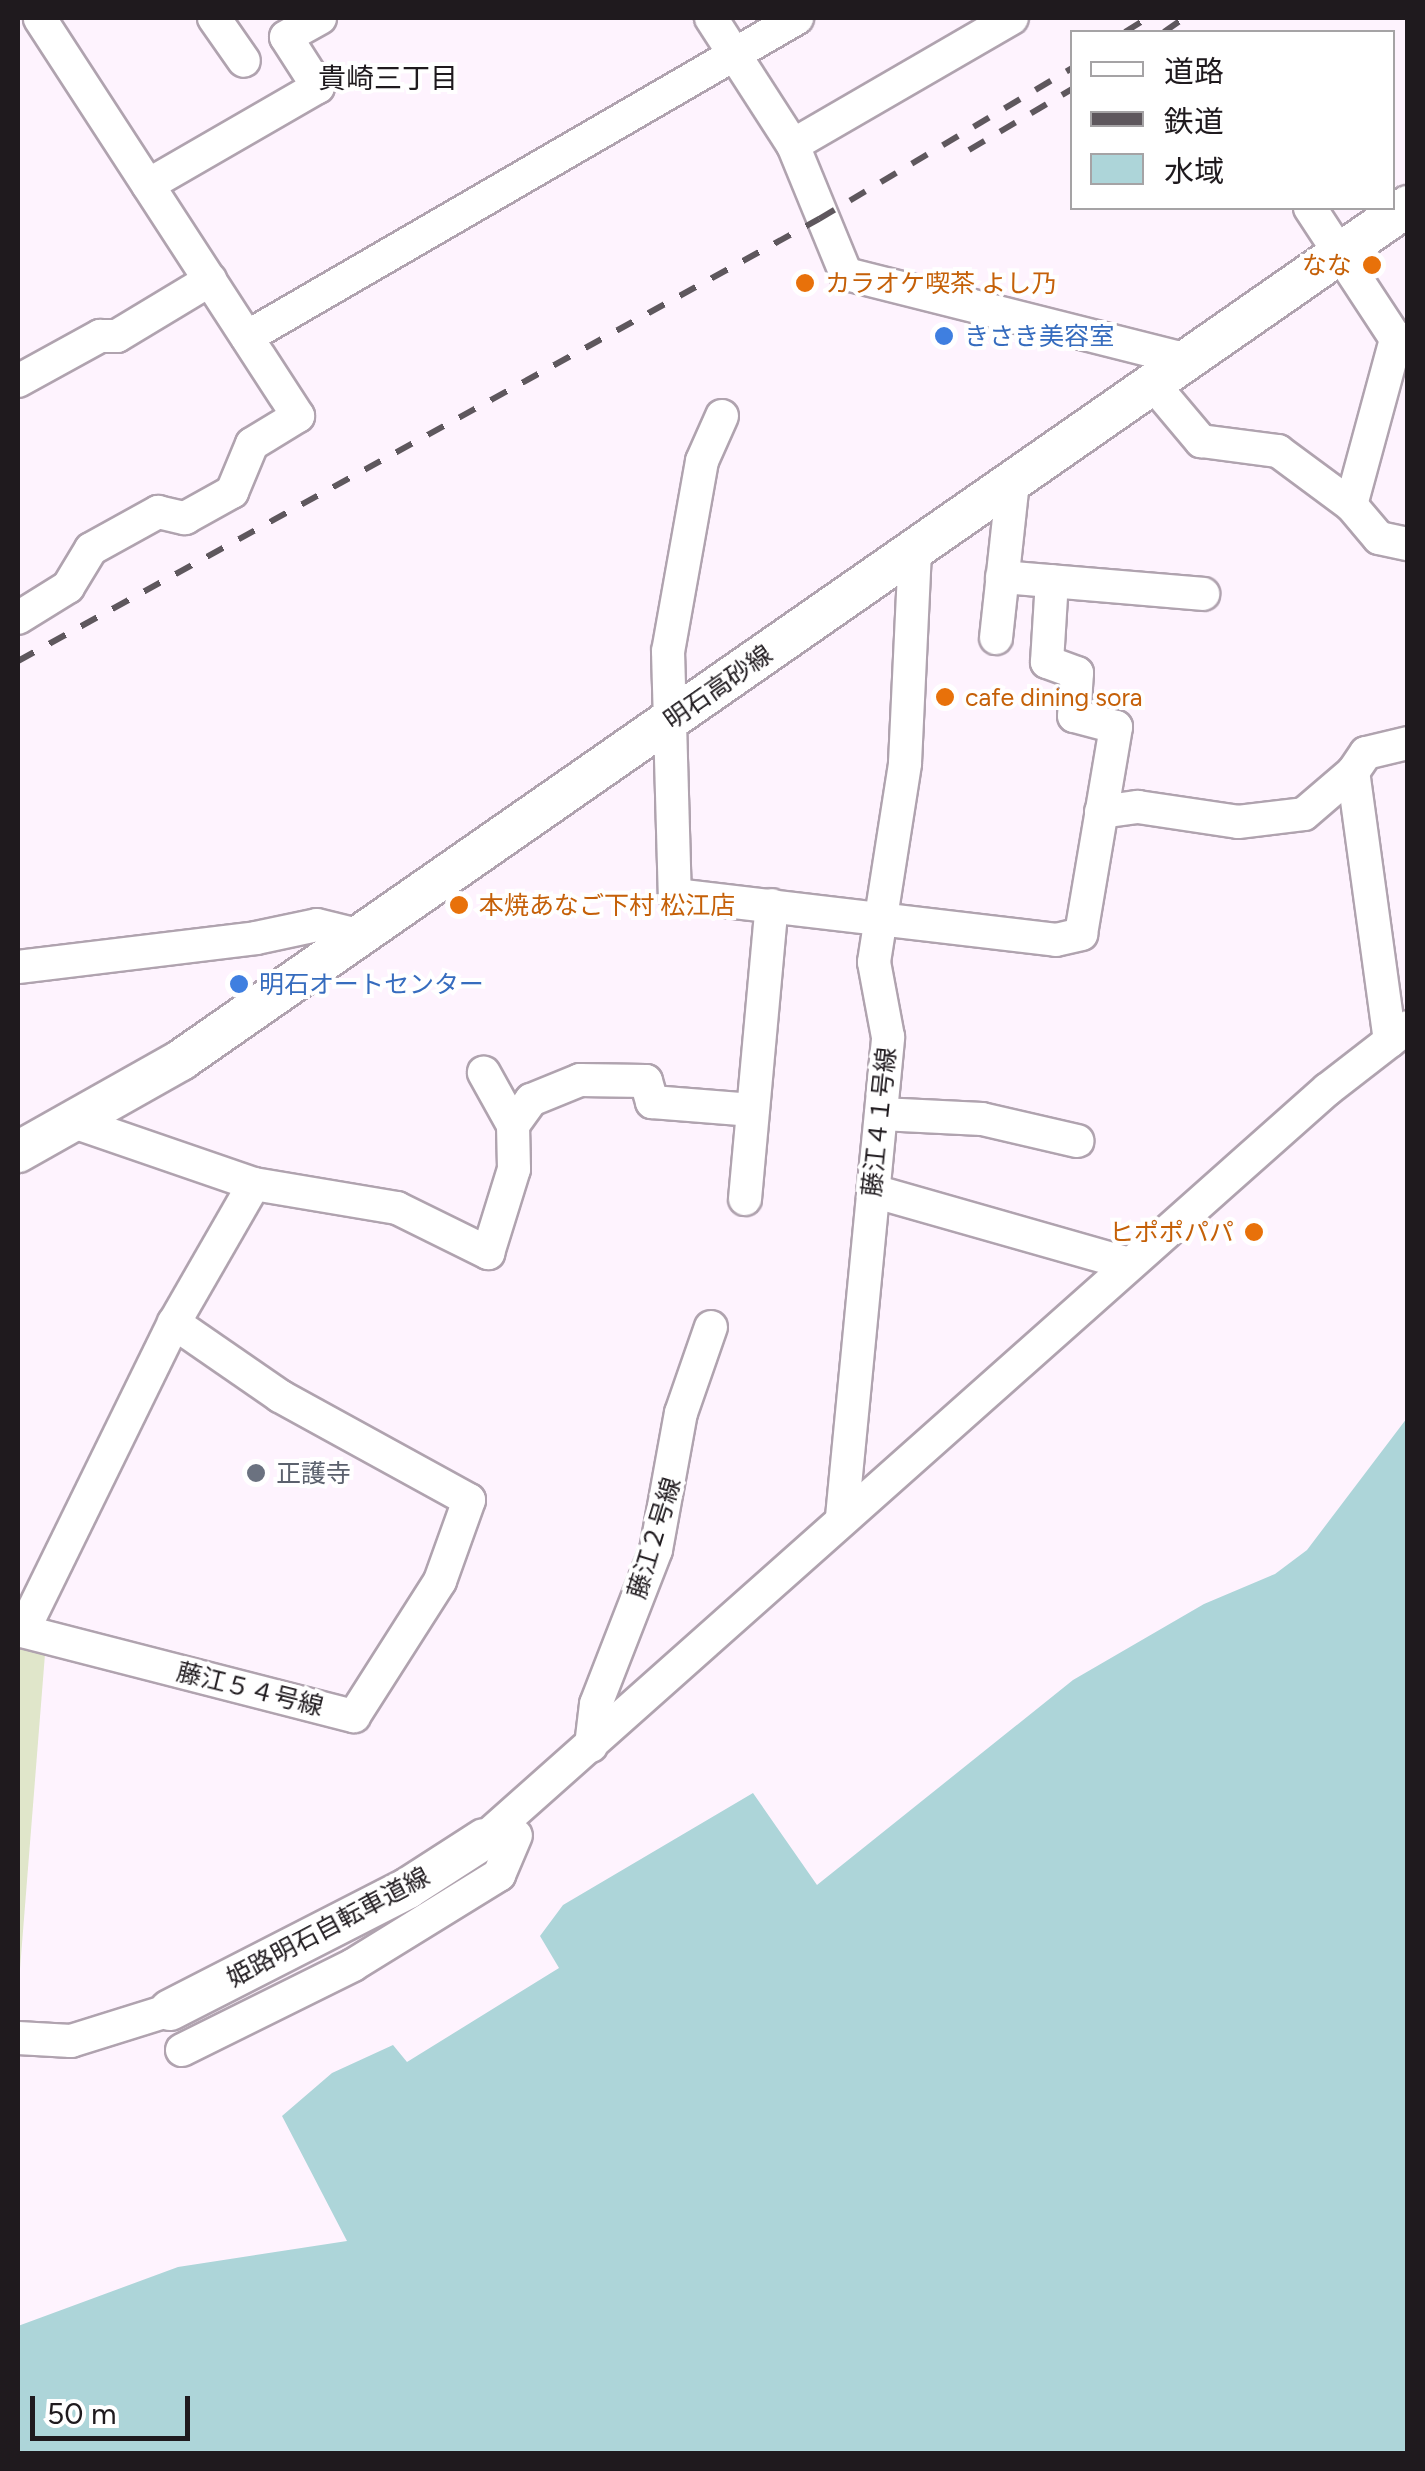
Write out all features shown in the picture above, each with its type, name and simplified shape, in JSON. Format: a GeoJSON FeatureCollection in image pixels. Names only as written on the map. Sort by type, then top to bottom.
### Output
{"type":"FeatureCollection","features":[{"type":"Feature","properties":{"kind":"main road","name":"明石高砂線"},"geometry":{"type":"LineString","coordinates":[[18,1152],[149,1081],[1408,206]]}},
{"type":"Feature","properties":{"kind":"main road","name":"姫路明石自転車道線"},"geometry":{"type":"LineString","coordinates":[[170,2010],[500,1837]]}},
{"type":"Feature","properties":{"kind":"street"},"geometry":{"type":"LineString","coordinates":[[18,618],[68,588],[91,549],[158,512],[184,518],[232,492],[252,444],[298,416],[40,18]]}},
{"type":"Feature","properties":{"kind":"street"},"geometry":{"type":"LineString","coordinates":[[214,18],[244,61]]}},
{"type":"Feature","properties":{"kind":"street"},"geometry":{"type":"LineString","coordinates":[[148,185],[318,87],[286,37],[320,18]]}},
{"type":"Feature","properties":{"kind":"street"},"geometry":{"type":"LineString","coordinates":[[710,18],[793,145],[846,274],[1188,360]]}},
{"type":"Feature","properties":{"kind":"street"},"geometry":{"type":"LineString","coordinates":[[247,337],[797,18]]}},
{"type":"Feature","properties":{"kind":"street"},"geometry":{"type":"LineString","coordinates":[[793,145],[1012,18]]}},
{"type":"Feature","properties":{"kind":"street"},"geometry":{"type":"LineString","coordinates":[[1311,210],[1338,255],[1402,339],[1351,505]]}},
{"type":"Feature","properties":{"kind":"street"},"geometry":{"type":"LineString","coordinates":[[18,382],[100,336],[117,336],[210,280]]}},
{"type":"Feature","properties":{"kind":"street"},"geometry":{"type":"LineString","coordinates":[[1152,384],[1201,441],[1278,451],[1351,505],[1379,538],[1408,544]]}},
{"type":"Feature","properties":{"kind":"street"},"geometry":{"type":"LineString","coordinates":[[722,416],[702,462],[674,598],[668,722],[676,895],[880,916],[1056,940],[1081,934],[1116,727],[1074,716],[1077,672],[1048,662],[1052,581]]}},
{"type":"Feature","properties":{"kind":"street"},"geometry":{"type":"LineString","coordinates":[[996,638],[1013,481]]}},
{"type":"Feature","properties":{"kind":"street","name":"藤江４１号線"},"geometry":{"type":"LineString","coordinates":[[842,1517],[888,1038],[874,962],[905,763],[915,549]]}},
{"type":"Feature","properties":{"kind":"street"},"geometry":{"type":"LineString","coordinates":[[1002,577],[1203,594]]}},
{"type":"Feature","properties":{"kind":"street"},"geometry":{"type":"LineString","coordinates":[[1101,812],[1138,807],[1238,822],[1304,814],[1353,772],[1366,753],[1408,744]]}},
{"type":"Feature","properties":{"kind":"street"},"geometry":{"type":"LineString","coordinates":[[182,2050],[353,1965],[498,1875],[500,1837],[591,1746],[842,1517],[1399,1034],[1353,772]]}},
{"type":"Feature","properties":{"kind":"street"},"geometry":{"type":"LineString","coordinates":[[745,1199],[772,905]]}},
{"type":"Feature","properties":{"kind":"street"},"geometry":{"type":"LineString","coordinates":[[18,967],[256,938],[317,924],[361,936]]}},
{"type":"Feature","properties":{"kind":"street"},"geometry":{"type":"LineString","coordinates":[[74,1122],[254,1184],[397,1208],[488,1253],[514,1169],[513,1125],[484,1073]]}},
{"type":"Feature","properties":{"kind":"street"},"geometry":{"type":"LineString","coordinates":[[513,1125],[531,1100],[580,1080],[646,1081],[652,1102],[753,1110]]}},
{"type":"Feature","properties":{"kind":"street"},"geometry":{"type":"LineString","coordinates":[[881,1114],[982,1118],[1077,1140]]}},
{"type":"Feature","properties":{"kind":"street"},"geometry":{"type":"LineString","coordinates":[[20,1630],[174,1323],[254,1184]]}},
{"type":"Feature","properties":{"kind":"street"},"geometry":{"type":"LineString","coordinates":[[873,1191],[1130,1264]]}},
{"type":"Feature","properties":{"kind":"street","name":"藤江５４号線"},"geometry":{"type":"LineString","coordinates":[[20,1630],[354,1716],[440,1581],[469,1500],[280,1396],[174,1323]]}},
{"type":"Feature","properties":{"kind":"street","name":"藤江２号線"},"geometry":{"type":"LineString","coordinates":[[591,1746],[596,1704],[656,1550],[681,1412],[711,1328]]}},
{"type":"Feature","properties":{"kind":"street"},"geometry":{"type":"LineString","coordinates":[[18,2038],[71,2041],[170,2010]]}},
{"type":"Feature","properties":{"kind":"green space"},"geometry":{"type":"Polygon","coordinates":[[[18,1646],[45,1654],[18,1994],[18,1646]]]}},
{"type":"Feature","properties":{"kind":"water"},"geometry":{"type":"Polygon","coordinates":[[[1407,1418],[1407,2453],[18,2453],[18,2326],[178,2267],[347,2241],[282,2116],[332,2073],[393,2045],[407,2062],[559,1968],[540,1936],[563,1905],[753,1793],[817,1885],[1073,1680],[1204,1604],[1275,1574],[1307,1550],[1407,1418]]]}},
{"type":"Feature","properties":{"kind":"railway"},"geometry":{"type":"LineString","coordinates":[[1128,30],[1147,18]]}},
{"type":"Feature","properties":{"kind":"railway"},"geometry":{"type":"LineString","coordinates":[[1167,30],[1184,18]]}},
{"type":"Feature","properties":{"kind":"railway"},"geometry":{"type":"LineString","coordinates":[[18,661],[819,219],[1070,69]]}},
{"type":"Feature","properties":{"kind":"railway"},"geometry":{"type":"LineString","coordinates":[[969,150],[1070,90]]}},
{"type":"Feature","properties":{"kind":"place","name":"なな"},"geometry":{"type":"Point","coordinates":[1372,265]}},
{"type":"Feature","properties":{"kind":"place","name":"カラオケ喫茶 よし乃"},"geometry":{"type":"Point","coordinates":[805,283]}},
{"type":"Feature","properties":{"kind":"place","name":"きさき美容室"},"geometry":{"type":"Point","coordinates":[944,336]}},
{"type":"Feature","properties":{"kind":"place","name":"cafe dining sora"},"geometry":{"type":"Point","coordinates":[945,697]}},
{"type":"Feature","properties":{"kind":"place","name":"本焼あなご下村 松江店"},"geometry":{"type":"Point","coordinates":[459,905]}},
{"type":"Feature","properties":{"kind":"place","name":"明石オートセンター"},"geometry":{"type":"Point","coordinates":[239,984]}},
{"type":"Feature","properties":{"kind":"place","name":"ヒポポパパ"},"geometry":{"type":"Point","coordinates":[1254,1232]}},
{"type":"Feature","properties":{"kind":"place","name":"正護寺"},"geometry":{"type":"Point","coordinates":[256,1473]}},
{"type":"Feature","properties":{"kind":"district","name":"貴崎三丁目"},"geometry":{"type":"Point","coordinates":[388,78]}}]}
